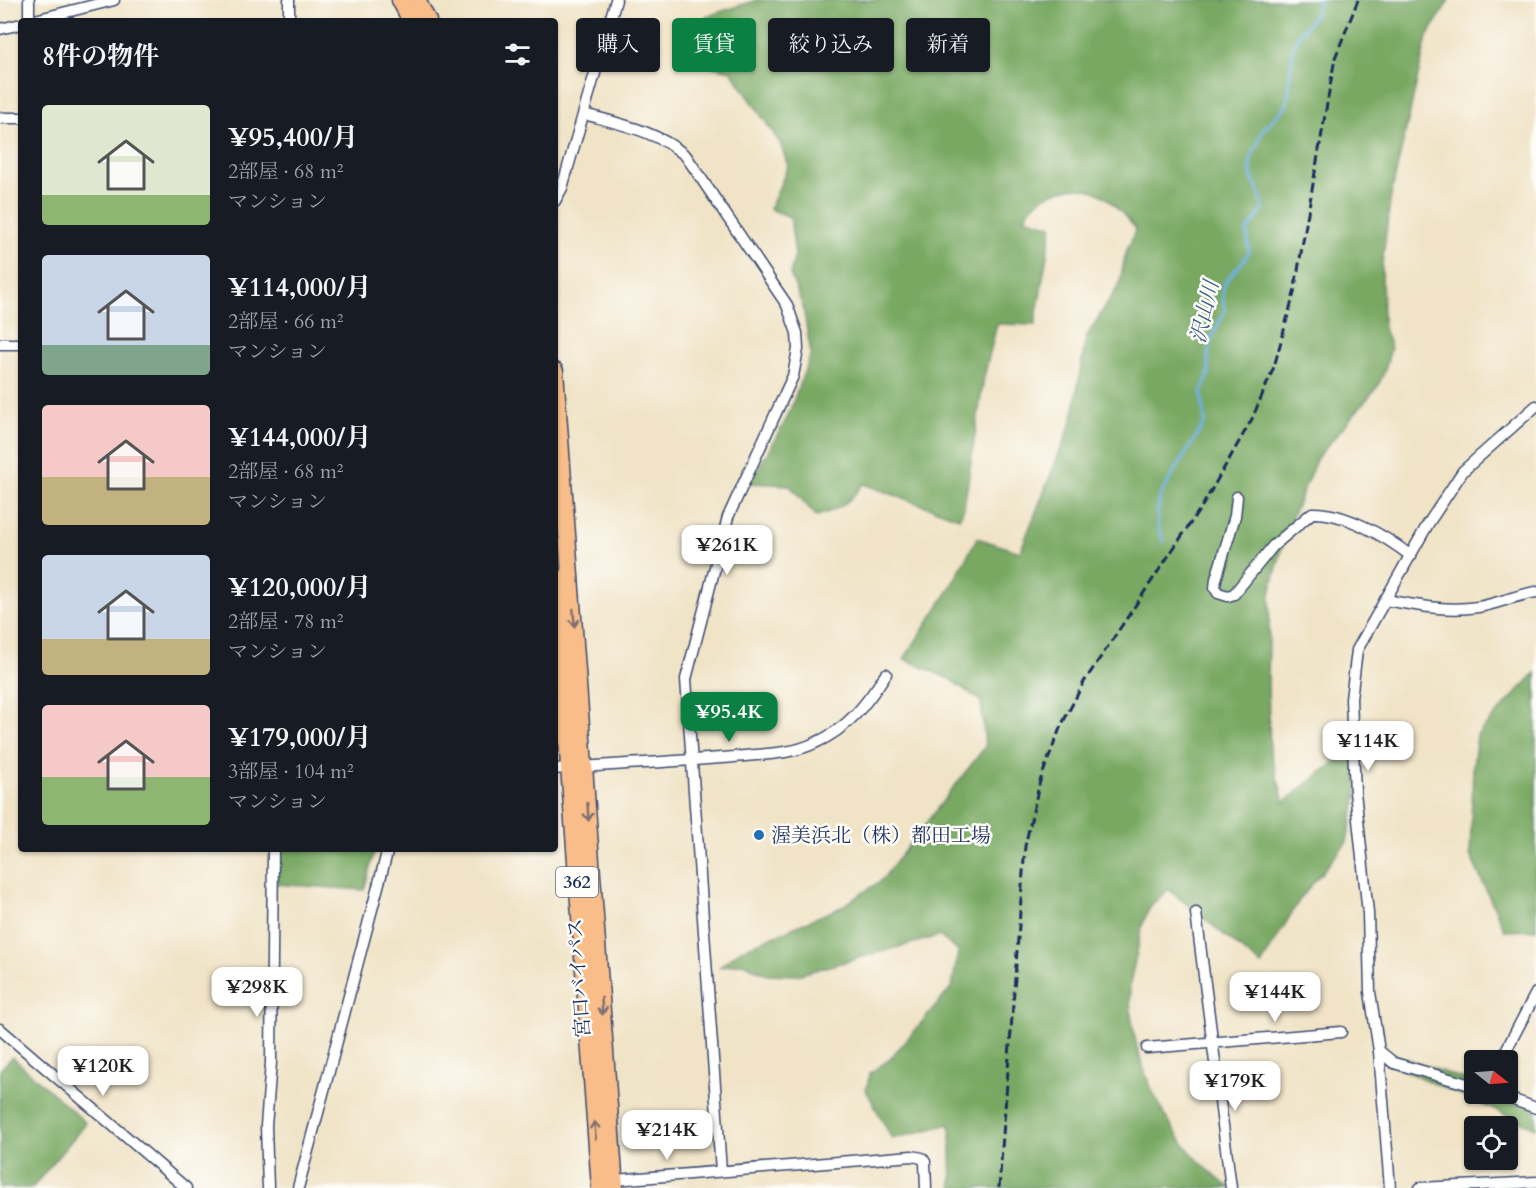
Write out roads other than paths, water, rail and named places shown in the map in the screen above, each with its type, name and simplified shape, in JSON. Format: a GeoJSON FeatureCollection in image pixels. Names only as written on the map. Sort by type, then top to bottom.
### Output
{"type":"FeatureCollection","features":[{"type":"Feature","properties":{"kind":"highway"},"geometry":{"type":"LineString","coordinates":[[400,0],[409,18]]}},
{"type":"Feature","properties":{"kind":"highway"},"geometry":{"type":"LineString","coordinates":[[417,0],[426,18]]}},
{"type":"Feature","properties":{"kind":"highway","name":"宮口バイパス"},"geometry":{"type":"LineString","coordinates":[[558,450],[570,768],[615,1184]]}},
{"type":"Feature","properties":{"kind":"highway","name":"宮口バイパス"},"geometry":{"type":"LineString","coordinates":[[558,614],[600,1188]]}},
{"type":"Feature","properties":{"kind":"street"},"geometry":{"type":"LineString","coordinates":[[29,0],[30,18]]}},
{"type":"Feature","properties":{"kind":"street"},"geometry":{"type":"LineString","coordinates":[[39,18],[80,4],[114,0]]}},
{"type":"Feature","properties":{"kind":"street"},"geometry":{"type":"LineString","coordinates":[[289,0],[289,18]]}},
{"type":"Feature","properties":{"kind":"street"},"geometry":{"type":"LineString","coordinates":[[558,197],[616,0]]}},
{"type":"Feature","properties":{"kind":"street"},"geometry":{"type":"LineString","coordinates":[[0,29],[18,25]]}},
{"type":"Feature","properties":{"kind":"street"},"geometry":{"type":"LineString","coordinates":[[584,114],[647,132],[670,144],[686,156],[787,305],[797,333],[798,350],[793,376],[728,517],[686,679],[721,1171]]}},
{"type":"Feature","properties":{"kind":"street"},"geometry":{"type":"LineString","coordinates":[[0,118],[18,118]]}},
{"type":"Feature","properties":{"kind":"street"},"geometry":{"type":"LineString","coordinates":[[0,344],[18,344]]}},
{"type":"Feature","properties":{"kind":"street"},"geometry":{"type":"LineString","coordinates":[[1390,1188],[1379,1051],[1370,992],[1369,932],[1355,792],[1352,699],[1357,650],[1411,555],[1463,471],[1536,406]]}},
{"type":"Feature","properties":{"kind":"street"},"geometry":{"type":"LineString","coordinates":[[1237,497],[1235,516],[1215,588],[1218,593],[1228,596],[1234,594],[1273,546],[1312,513],[1320,512],[1349,521],[1388,540],[1411,555]]}},
{"type":"Feature","properties":{"kind":"street"},"geometry":{"type":"LineString","coordinates":[[1385,600],[1436,609],[1459,609],[1480,607],[1536,592]]}},
{"type":"Feature","properties":{"kind":"street"},"geometry":{"type":"LineString","coordinates":[[570,768],[783,752],[817,743],[860,711],[886,674]]}},
{"type":"Feature","properties":{"kind":"street"},"geometry":{"type":"LineString","coordinates":[[268,1188],[266,1126],[272,1062],[273,852]]}},
{"type":"Feature","properties":{"kind":"street"},"geometry":{"type":"LineString","coordinates":[[298,1188],[387,852]]}},
{"type":"Feature","properties":{"kind":"street"},"geometry":{"type":"LineString","coordinates":[[1196,913],[1231,1188]]}},
{"type":"Feature","properties":{"kind":"street"},"geometry":{"type":"LineString","coordinates":[[1506,1050],[1536,993]]}},
{"type":"Feature","properties":{"kind":"street"},"geometry":{"type":"LineString","coordinates":[[0,1029],[186,1188]]}},
{"type":"Feature","properties":{"kind":"street"},"geometry":{"type":"LineString","coordinates":[[1147,1048],[1341,1032]]}},
{"type":"Feature","properties":{"kind":"street"},"geometry":{"type":"LineString","coordinates":[[1379,1051],[1394,1063],[1464,1083]]}},
{"type":"Feature","properties":{"kind":"street"},"geometry":{"type":"LineString","coordinates":[[1518,1102],[1536,1108]]}},
{"type":"Feature","properties":{"kind":"street"},"geometry":{"type":"LineString","coordinates":[[615,1184],[721,1171],[912,1156],[922,1158],[925,1162],[926,1188]]}},
{"type":"Feature","properties":{"kind":"street"},"geometry":{"type":"LineString","coordinates":[[1420,1188],[1507,1186],[1536,1182]]}},
{"type":"Feature","properties":{"kind":"waterway","name":"沢山川"},"geometry":{"type":"LineString","coordinates":[[1164,542],[1158,528],[1157,515],[1160,496],[1205,422],[1201,392],[1209,374],[1208,355],[1213,335],[1225,311],[1223,290],[1228,278],[1249,252],[1247,231],[1263,210],[1260,194],[1251,176],[1250,161],[1263,130],[1287,105],[1293,48],[1298,36],[1315,14],[1319,0]]}},
{"type":"Feature","properties":{"kind":"railway"},"geometry":{"type":"LineString","coordinates":[[999,1188],[1025,846],[1040,781],[1060,728],[1084,682],[1204,503],[1252,419],[1274,367],[1294,293],[1335,58],[1358,0]]}},
{"type":"Feature","properties":{"kind":"place","name":"渥美浜北（株）都田工場"},"geometry":{"type":"Point","coordinates":[759,835]}}]}
